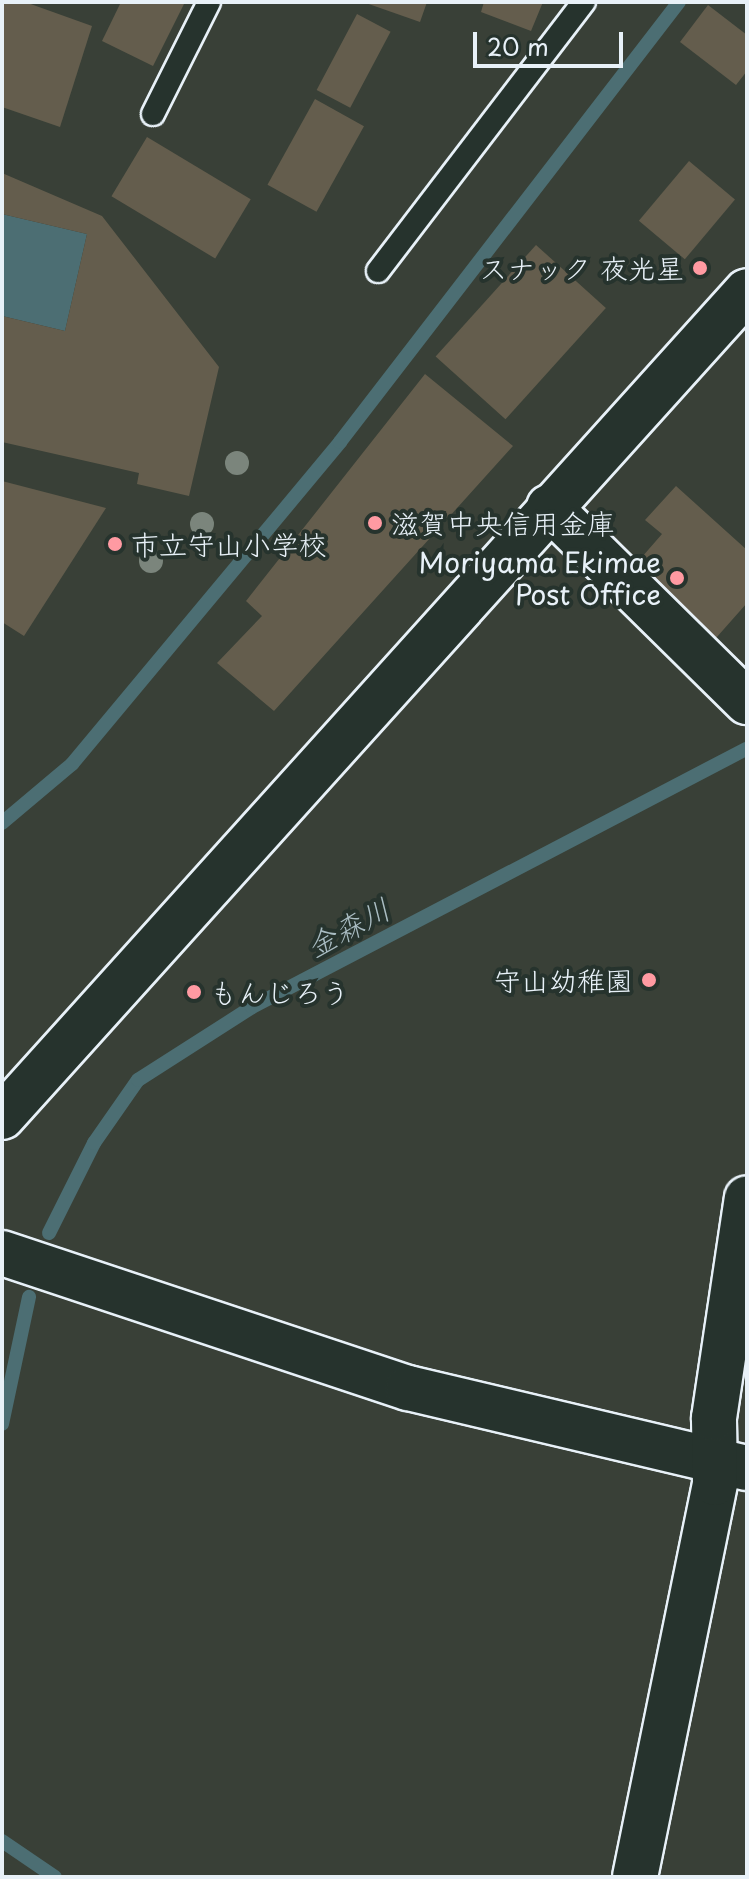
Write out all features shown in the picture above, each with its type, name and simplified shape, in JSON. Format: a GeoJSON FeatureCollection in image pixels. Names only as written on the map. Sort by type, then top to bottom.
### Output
{"type":"FeatureCollection","features":[{"type":"Feature","properties":{"kind":"street"},"geometry":{"type":"LineString","coordinates":[[2,1117],[747,291]]}},
{"type":"Feature","properties":{"kind":"street"},"geometry":{"type":"LineString","coordinates":[[549,507],[747,702]]}},
{"type":"Feature","properties":{"kind":"street"},"geometry":{"type":"LineString","coordinates":[[635,1877],[731,1463],[714,1418],[747,1198]]}},
{"type":"Feature","properties":{"kind":"street"},"geometry":{"type":"LineString","coordinates":[[2,1253],[408,1388],[731,1463]]}},
{"type":"Feature","properties":{"kind":"lane"},"geometry":{"type":"LineString","coordinates":[[153,114],[209,2]]}},
{"type":"Feature","properties":{"kind":"lane"},"geometry":{"type":"LineString","coordinates":[[378,271],[584,2]]}},
{"type":"Feature","properties":{"kind":"water"},"geometry":{"type":"Polygon","coordinates":[[[2,214],[87,234],[65,331],[2,316],[2,214]]]}},
{"type":"Feature","properties":{"kind":"building"},"geometry":{"type":"Polygon","coordinates":[[[2,2],[25,2],[92,26],[60,127],[2,107],[2,2]]]}},
{"type":"Feature","properties":{"kind":"building"},"geometry":{"type":"Polygon","coordinates":[[[121,2],[185,2],[153,66],[102,41],[121,2]]]}},
{"type":"Feature","properties":{"kind":"building"},"geometry":{"type":"Polygon","coordinates":[[[363,2],[427,2],[420,22],[363,2]]]}},
{"type":"Feature","properties":{"kind":"building"},"geometry":{"type":"Polygon","coordinates":[[[484,2],[543,2],[531,31],[481,12],[484,2]]]}},
{"type":"Feature","properties":{"kind":"building"},"geometry":{"type":"Polygon","coordinates":[[[708,5],[747,35],[747,71],[736,85],[680,42],[708,5]]]}},
{"type":"Feature","properties":{"kind":"building"},"geometry":{"type":"Polygon","coordinates":[[[357,14],[391,32],[350,108],[317,90],[357,14]]]}},
{"type":"Feature","properties":{"kind":"building"},"geometry":{"type":"Polygon","coordinates":[[[315,99],[364,126],[316,212],[267,185],[315,99]]]}},
{"type":"Feature","properties":{"kind":"building"},"geometry":{"type":"Polygon","coordinates":[[[147,137],[251,199],[215,258],[111,196],[147,137]]]}},
{"type":"Feature","properties":{"kind":"building"},"geometry":{"type":"Polygon","coordinates":[[[689,161],[735,200],[685,259],[639,221],[689,161]]]}},
{"type":"Feature","properties":{"kind":"building"},"geometry":{"type":"Polygon","coordinates":[[[2,173],[102,216],[219,367],[189,496],[137,484],[139,473],[2,442],[2,316],[65,331],[87,234],[2,214],[2,173]]]}},
{"type":"Feature","properties":{"kind":"building"},"geometry":{"type":"Polygon","coordinates":[[[536,245],[606,308],[505,419],[436,356],[536,245]]]}},
{"type":"Feature","properties":{"kind":"building","name":"滋賀中央信用金庫"},"geometry":{"type":"Polygon","coordinates":[[[425,374],[513,446],[274,711],[217,663],[262,616],[246,601],[425,374]]]}},
{"type":"Feature","properties":{"kind":"building"},"geometry":{"type":"Polygon","coordinates":[[[2,481],[106,508],[24,636],[2,622],[2,481]]]}},
{"type":"Feature","properties":{"kind":"building"},"geometry":{"type":"Polygon","coordinates":[[[676,486],[747,550],[747,603],[716,638],[635,565],[662,534],[645,520],[676,486]]]}},
{"type":"Feature","properties":{"kind":"waterway"},"geometry":{"type":"LineString","coordinates":[[2,823],[72,764],[340,442],[679,2]]}},
{"type":"Feature","properties":{"kind":"waterway","name":"金森川"},"geometry":{"type":"LineString","coordinates":[[49,1233],[94,1143],[138,1080],[252,1007],[746,749]]}},
{"type":"Feature","properties":{"kind":"waterway","name":"金森川"},"geometry":{"type":"LineString","coordinates":[[2,1424],[29,1297]]}},
{"type":"Feature","properties":{"kind":"waterway","name":"金森川"},"geometry":{"type":"LineString","coordinates":[[2,1841],[55,1877]]}},
{"type":"Feature","properties":{"kind":"place","name":"スナック 夜光星"},"geometry":{"type":"Point","coordinates":[700,268]}},
{"type":"Feature","properties":{"kind":"place","name":"滋賀中央信用金庫"},"geometry":{"type":"Point","coordinates":[375,523]}},
{"type":"Feature","properties":{"kind":"place","name":"市立守山小学校"},"geometry":{"type":"Point","coordinates":[115,544]}},
{"type":"Feature","properties":{"kind":"place","name":"Moriyama Ekimae Post Office"},"geometry":{"type":"Point","coordinates":[677,578]}},
{"type":"Feature","properties":{"kind":"place","name":"守山幼稚園"},"geometry":{"type":"Point","coordinates":[649,980]}},
{"type":"Feature","properties":{"kind":"place","name":"もんじろう"},"geometry":{"type":"Point","coordinates":[194,992]}}]}
